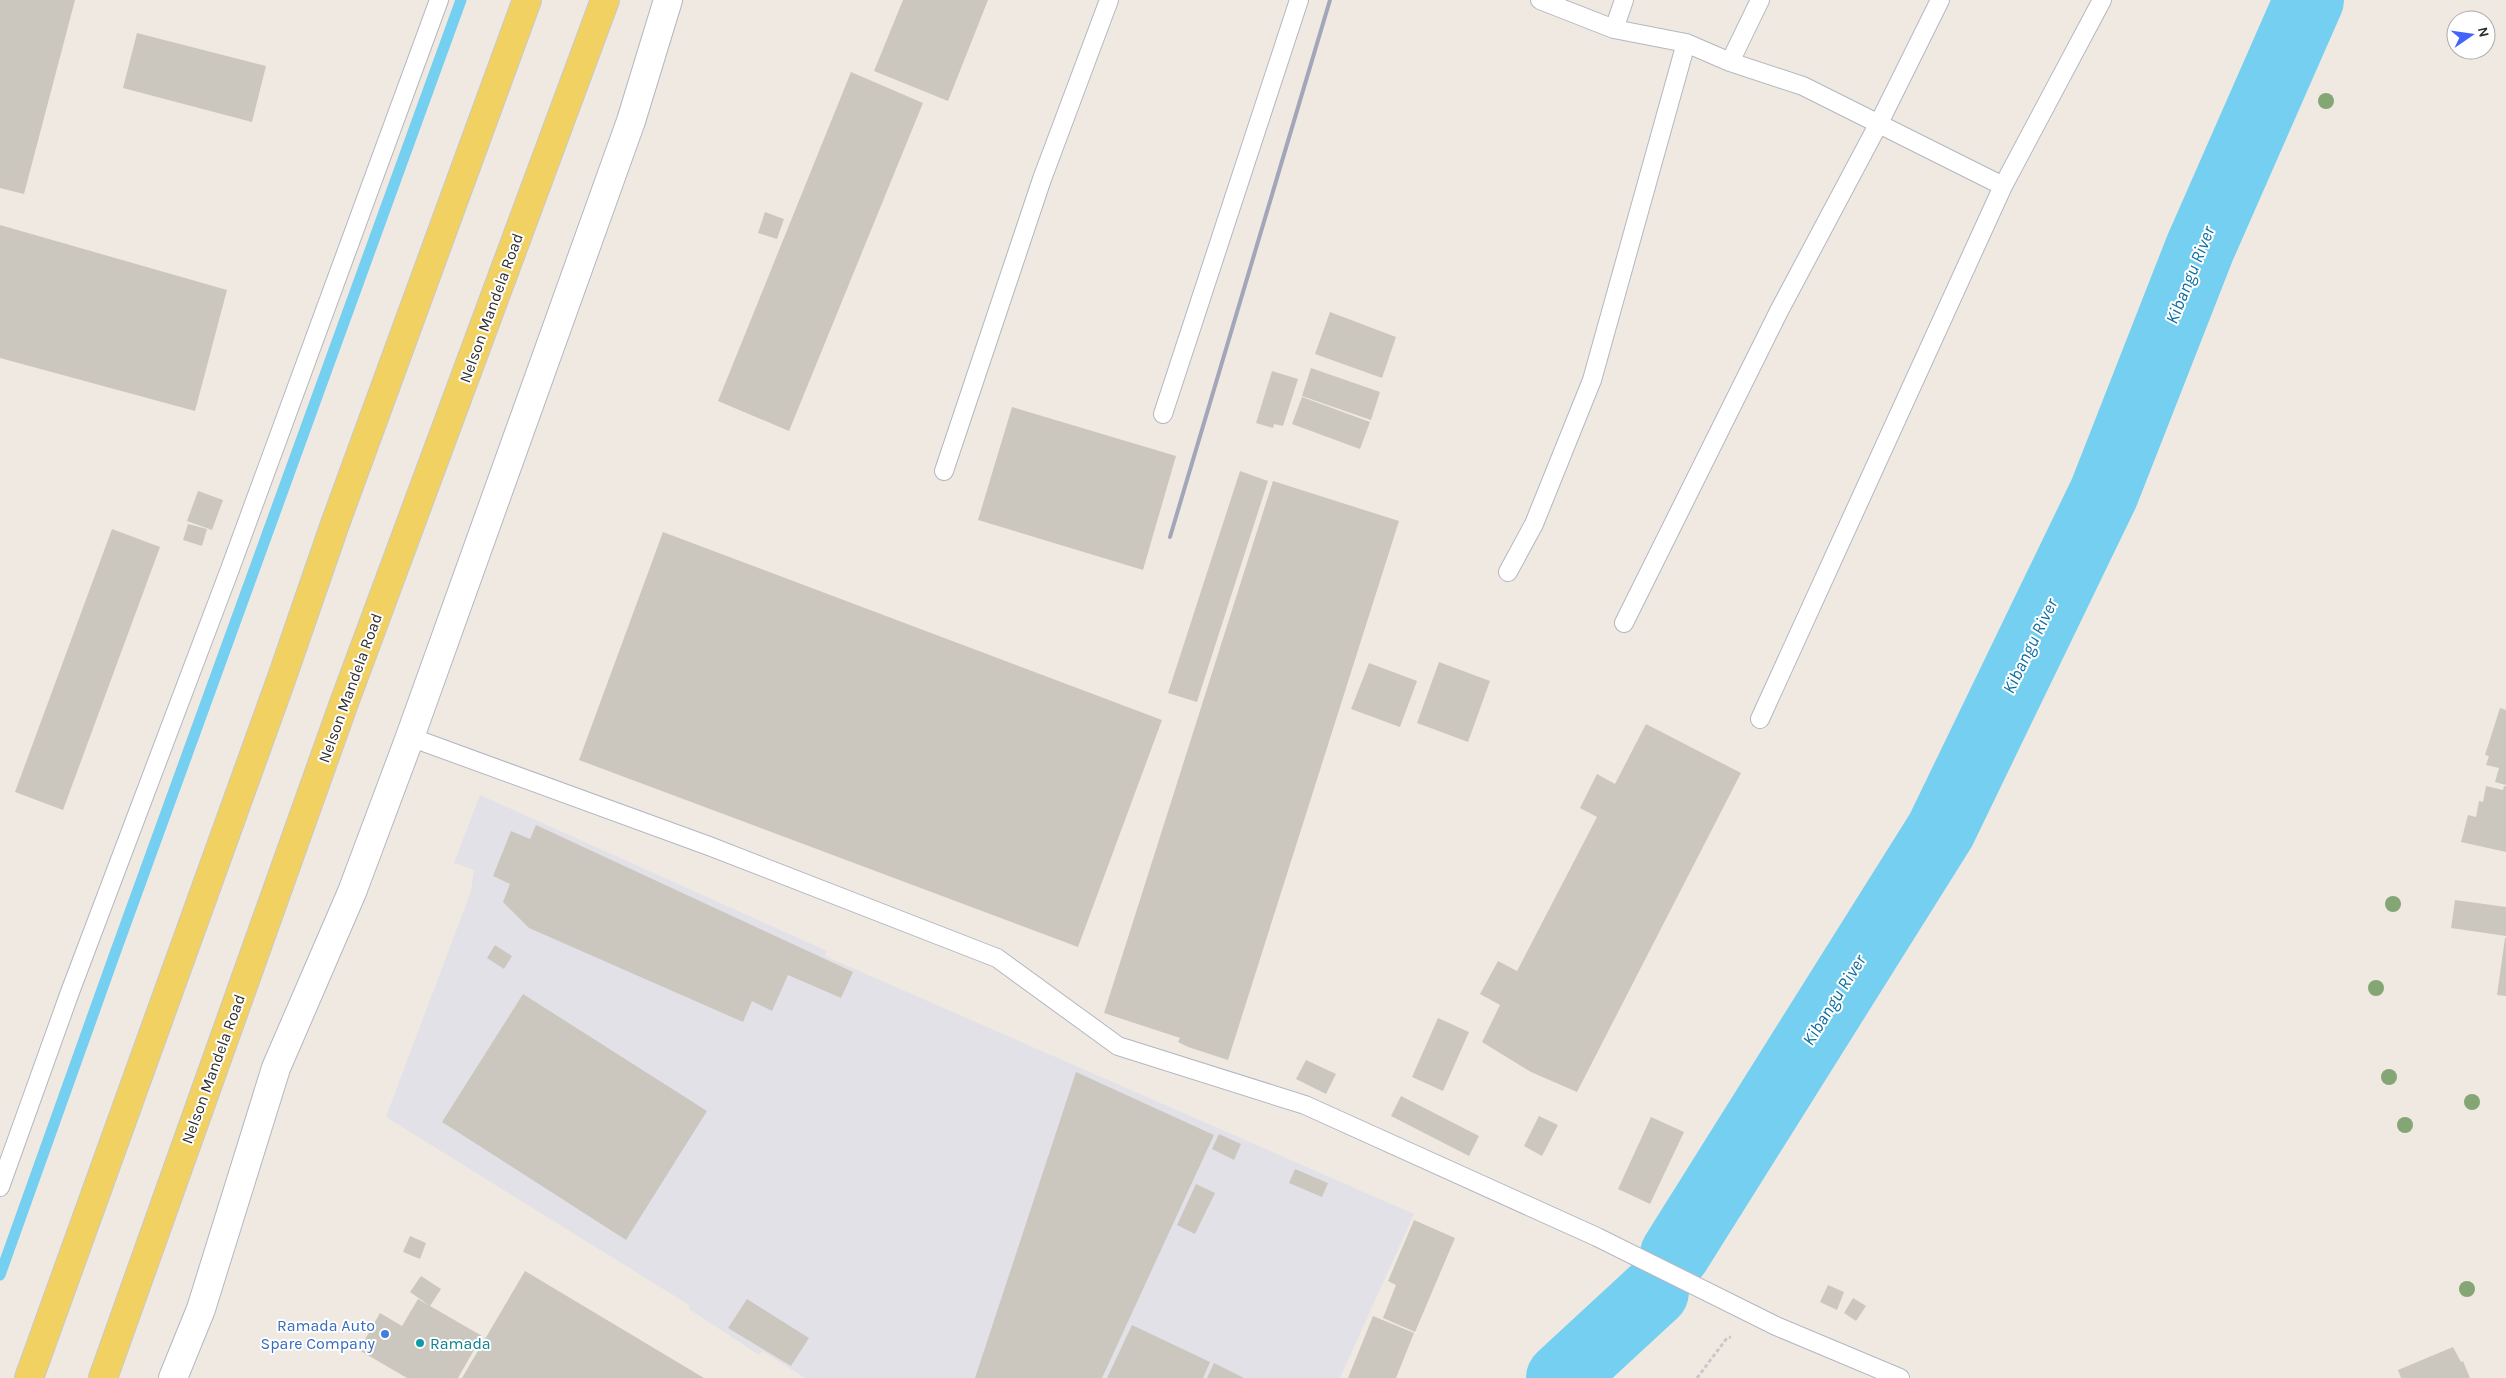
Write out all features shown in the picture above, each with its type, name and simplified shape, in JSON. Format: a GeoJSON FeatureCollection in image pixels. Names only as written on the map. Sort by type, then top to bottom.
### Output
{"type":"FeatureCollection","features":[{"type":"Feature","properties":{"kind":"main road"},"geometry":{"type":"LineString","coordinates":[[29,1378],[281,680],[338,514],[526,0]]}},
{"type":"Feature","properties":{"kind":"main road","name":"Nelson Mandela Road"},"geometry":{"type":"LineString","coordinates":[[103,1378],[347,693],[606,0]]}},
{"type":"Feature","properties":{"kind":"street"},"geometry":{"type":"LineString","coordinates":[[173,1378],[201,1309],[276,1068],[352,892],[410,737],[631,121],[668,0]]}},
{"type":"Feature","properties":{"kind":"lane"},"geometry":{"type":"LineString","coordinates":[[0,1187],[70,992],[230,569],[439,0]]}},
{"type":"Feature","properties":{"kind":"lane"},"geometry":{"type":"LineString","coordinates":[[944,471],[1042,179],[1109,0]]}},
{"type":"Feature","properties":{"kind":"lane"},"geometry":{"type":"LineString","coordinates":[[1162,414],[1299,0]]}},
{"type":"Feature","properties":{"kind":"lane"},"geometry":{"type":"LineString","coordinates":[[1540,0],[1614,29],[1686,43],[1730,62],[1803,86],[2002,186]]}},
{"type":"Feature","properties":{"kind":"lane"},"geometry":{"type":"LineString","coordinates":[[1614,29],[1624,0]]}},
{"type":"Feature","properties":{"kind":"lane"},"geometry":{"type":"LineString","coordinates":[[1730,62],[1760,0]]}},
{"type":"Feature","properties":{"kind":"lane"},"geometry":{"type":"LineString","coordinates":[[1624,623],[1779,311],[1879,123],[1940,0]]}},
{"type":"Feature","properties":{"kind":"lane"},"geometry":{"type":"LineString","coordinates":[[1760,719],[2002,186],[2102,0]]}},
{"type":"Feature","properties":{"kind":"lane"},"geometry":{"type":"LineString","coordinates":[[1508,572],[1534,524],[1592,380],[1686,43]]}},
{"type":"Feature","properties":{"kind":"lane"},"geometry":{"type":"LineString","coordinates":[[410,737],[718,849],[997,958],[1118,1046],[1306,1105],[1597,1237],[1776,1326],[1900,1378]]}},
{"type":"Feature","properties":{"kind":"path"},"geometry":{"type":"LineString","coordinates":[[1697,1378],[1727,1338],[1776,1326]]}},
{"type":"Feature","properties":{"kind":"shaded area"},"geometry":{"type":"Polygon","coordinates":[[[480,795],[827,951],[825,956],[1414,1214],[1340,1378],[805,1378],[762,1351],[759,1355],[689,1309],[689,1305],[386,1117],[471,891],[474,870],[454,863],[480,795]]]}},
{"type":"Feature","properties":{"kind":"building"},"geometry":{"type":"Polygon","coordinates":[[[0,0],[75,0],[24,194],[0,188],[0,0]]]}},
{"type":"Feature","properties":{"kind":"building"},"geometry":{"type":"Polygon","coordinates":[[[903,0],[988,0],[948,101],[874,71],[903,0]]]}},
{"type":"Feature","properties":{"kind":"building"},"geometry":{"type":"Polygon","coordinates":[[[137,33],[266,66],[252,122],[123,88],[137,33]]]}},
{"type":"Feature","properties":{"kind":"building"},"geometry":{"type":"Polygon","coordinates":[[[851,72],[923,103],[789,431],[718,401],[851,72]]]}},
{"type":"Feature","properties":{"kind":"building"},"geometry":{"type":"Polygon","coordinates":[[[765,212],[784,219],[777,239],[758,233],[765,212]]]}},
{"type":"Feature","properties":{"kind":"building"},"geometry":{"type":"Polygon","coordinates":[[[0,225],[227,290],[195,411],[0,358],[0,225]]]}},
{"type":"Feature","properties":{"kind":"building"},"geometry":{"type":"Polygon","coordinates":[[[1330,312],[1396,337],[1382,378],[1315,354],[1330,312]]]}},
{"type":"Feature","properties":{"kind":"building"},"geometry":{"type":"Polygon","coordinates":[[[1311,368],[1380,392],[1371,420],[1302,396],[1311,368]]]}},
{"type":"Feature","properties":{"kind":"building"},"geometry":{"type":"Polygon","coordinates":[[[1272,371],[1298,379],[1283,426],[1274,424],[1273,428],[1256,423],[1272,371]]]}},
{"type":"Feature","properties":{"kind":"building"},"geometry":{"type":"Polygon","coordinates":[[[1302,397],[1370,422],[1360,449],[1292,424],[1302,397]]]}},
{"type":"Feature","properties":{"kind":"building"},"geometry":{"type":"Polygon","coordinates":[[[1012,407],[1176,456],[1143,570],[978,520],[1012,407]]]}},
{"type":"Feature","properties":{"kind":"building"},"geometry":{"type":"Polygon","coordinates":[[[1240,471],[1268,481],[1197,702],[1168,693],[1240,471]]]}},
{"type":"Feature","properties":{"kind":"building"},"geometry":{"type":"Polygon","coordinates":[[[1273,481],[1399,521],[1228,1060],[1188,1047],[1178,1042],[1180,1038],[1104,1013],[1273,481]]]}},
{"type":"Feature","properties":{"kind":"building"},"geometry":{"type":"Polygon","coordinates":[[[198,491],[223,500],[212,530],[187,521],[198,491]]]}},
{"type":"Feature","properties":{"kind":"building"},"geometry":{"type":"Polygon","coordinates":[[[188,524],[207,529],[202,546],[183,540],[188,524]]]}},
{"type":"Feature","properties":{"kind":"building"},"geometry":{"type":"Polygon","coordinates":[[[112,529],[160,547],[63,810],[15,792],[112,529]]]}},
{"type":"Feature","properties":{"kind":"building"},"geometry":{"type":"Polygon","coordinates":[[[663,532],[1162,720],[1078,947],[579,760],[663,532]]]}},
{"type":"Feature","properties":{"kind":"building"},"geometry":{"type":"Polygon","coordinates":[[[1439,662],[1490,681],[1468,742],[1417,723],[1439,662]]]}},
{"type":"Feature","properties":{"kind":"building"},"geometry":{"type":"Polygon","coordinates":[[[1369,663],[1417,681],[1400,727],[1351,709],[1369,663]]]}},
{"type":"Feature","properties":{"kind":"building"},"geometry":{"type":"Polygon","coordinates":[[[2500,708],[2506,710],[2506,785],[2495,782],[2499,768],[2486,765],[2489,756],[2485,755],[2500,708]]]}},
{"type":"Feature","properties":{"kind":"building"},"geometry":{"type":"Polygon","coordinates":[[[1646,724],[1741,773],[1577,1092],[1531,1072],[1482,1042],[1500,1005],[1480,994],[1498,961],[1517,971],[1597,817],[1580,808],[1597,774],[1615,784],[1646,724]]]}},
{"type":"Feature","properties":{"kind":"building"},"geometry":{"type":"Polygon","coordinates":[[[2486,786],[2503,790],[2504,786],[2506,786],[2506,852],[2461,842],[2468,815],[2476,817],[2479,801],[2483,802],[2486,786]]]}},
{"type":"Feature","properties":{"kind":"building"},"geometry":{"type":"Polygon","coordinates":[[[536,825],[853,972],[841,998],[788,975],[772,1011],[752,1001],[743,1022],[529,928],[503,902],[510,884],[493,876],[511,831],[530,839],[536,825]]]}},
{"type":"Feature","properties":{"kind":"building"},"geometry":{"type":"Polygon","coordinates":[[[2455,900],[2506,907],[2506,936],[2451,928],[2455,900]]]}},
{"type":"Feature","properties":{"kind":"building"},"geometry":{"type":"Polygon","coordinates":[[[2506,938],[2506,996],[2497,995],[2506,938]]]}},
{"type":"Feature","properties":{"kind":"building"},"geometry":{"type":"Polygon","coordinates":[[[495,945],[512,956],[504,969],[487,958],[495,945]]]}},
{"type":"Feature","properties":{"kind":"building"},"geometry":{"type":"Polygon","coordinates":[[[523,994],[707,1111],[626,1240],[442,1122],[523,994]]]}},
{"type":"Feature","properties":{"kind":"building"},"geometry":{"type":"Polygon","coordinates":[[[1438,1018],[1469,1032],[1443,1091],[1412,1077],[1438,1018]]]}},
{"type":"Feature","properties":{"kind":"building"},"geometry":{"type":"Polygon","coordinates":[[[1306,1060],[1336,1074],[1326,1094],[1296,1079],[1306,1060]]]}},
{"type":"Feature","properties":{"kind":"building"},"geometry":{"type":"Polygon","coordinates":[[[1076,1072],[1214,1135],[1102,1378],[975,1378],[1076,1072]]]}},
{"type":"Feature","properties":{"kind":"building"},"geometry":{"type":"Polygon","coordinates":[[[1401,1096],[1479,1136],[1469,1156],[1391,1116],[1401,1096]]]}},
{"type":"Feature","properties":{"kind":"building"},"geometry":{"type":"Polygon","coordinates":[[[1539,1116],[1558,1125],[1542,1156],[1524,1146],[1539,1116]]]}},
{"type":"Feature","properties":{"kind":"building"},"geometry":{"type":"Polygon","coordinates":[[[1651,1117],[1684,1132],[1650,1204],[1618,1189],[1651,1117]]]}},
{"type":"Feature","properties":{"kind":"building"},"geometry":{"type":"Polygon","coordinates":[[[1219,1134],[1241,1144],[1234,1160],[1212,1149],[1219,1134]]]}},
{"type":"Feature","properties":{"kind":"building"},"geometry":{"type":"Polygon","coordinates":[[[1295,1169],[1328,1183],[1322,1197],[1289,1183],[1295,1169]]]}},
{"type":"Feature","properties":{"kind":"building"},"geometry":{"type":"Polygon","coordinates":[[[1196,1184],[1215,1193],[1195,1234],[1177,1225],[1196,1184]]]}},
{"type":"Feature","properties":{"kind":"building"},"geometry":{"type":"Polygon","coordinates":[[[1414,1220],[1455,1238],[1415,1332],[1383,1318],[1396,1285],[1388,1281],[1414,1220]]]}},
{"type":"Feature","properties":{"kind":"building"},"geometry":{"type":"Polygon","coordinates":[[[410,1236],[426,1243],[420,1259],[403,1252],[410,1236]]]}},
{"type":"Feature","properties":{"kind":"building"},"geometry":{"type":"Polygon","coordinates":[[[525,1271],[704,1378],[462,1378],[525,1271]]]}},
{"type":"Feature","properties":{"kind":"building"},"geometry":{"type":"Polygon","coordinates":[[[421,1276],[441,1289],[430,1306],[410,1292],[421,1276]]]}},
{"type":"Feature","properties":{"kind":"building"},"geometry":{"type":"Polygon","coordinates":[[[1828,1285],[1844,1292],[1837,1310],[1820,1302],[1828,1285]]]}},
{"type":"Feature","properties":{"kind":"building"},"geometry":{"type":"Polygon","coordinates":[[[1853,1298],[1866,1306],[1856,1321],[1844,1313],[1853,1298]]]}},
{"type":"Feature","properties":{"kind":"building","name":"Ramada"},"geometry":{"type":"Polygon","coordinates":[[[418,1299],[482,1336],[458,1378],[407,1378],[359,1350],[380,1313],[402,1326],[418,1299]]]}},
{"type":"Feature","properties":{"kind":"building"},"geometry":{"type":"Polygon","coordinates":[[[747,1299],[809,1338],[791,1366],[728,1328],[747,1299]]]}},
{"type":"Feature","properties":{"kind":"building"},"geometry":{"type":"Polygon","coordinates":[[[1373,1316],[1414,1333],[1396,1378],[1348,1378],[1373,1316]]]}},
{"type":"Feature","properties":{"kind":"building"},"geometry":{"type":"Polygon","coordinates":[[[1132,1325],[1210,1362],[1203,1378],[1107,1378],[1132,1325]]]}},
{"type":"Feature","properties":{"kind":"building"},"geometry":{"type":"Polygon","coordinates":[[[2453,1347],[2461,1362],[2463,1361],[2470,1378],[2401,1378],[2398,1370],[2453,1347]]]}},
{"type":"Feature","properties":{"kind":"building"},"geometry":{"type":"Polygon","coordinates":[[[1214,1363],[1244,1378],[1207,1378],[1214,1363]]]}},
{"type":"Feature","properties":{"kind":"waterway"},"geometry":{"type":"LineString","coordinates":[[0,1275],[461,0]]}},
{"type":"Feature","properties":{"kind":"waterway","name":"Kibangu River"},"geometry":{"type":"LineString","coordinates":[[1675,1254],[1941,830],[2104,493],[2200,248],[2309,0]]}},
{"type":"Feature","properties":{"kind":"waterway"},"geometry":{"type":"LineString","coordinates":[[1561,1378],[1654,1292]]}},
{"type":"Feature","properties":{"kind":"railway"},"geometry":{"type":"LineString","coordinates":[[1170,537],[1330,0]]}},
{"type":"Feature","properties":{"kind":"place","name":"Ramada Auto Spare Company"},"geometry":{"type":"Point","coordinates":[385,1334]}},
{"type":"Feature","properties":{"kind":"place","name":"Ramada"},"geometry":{"type":"Point","coordinates":[420,1343]}}]}
